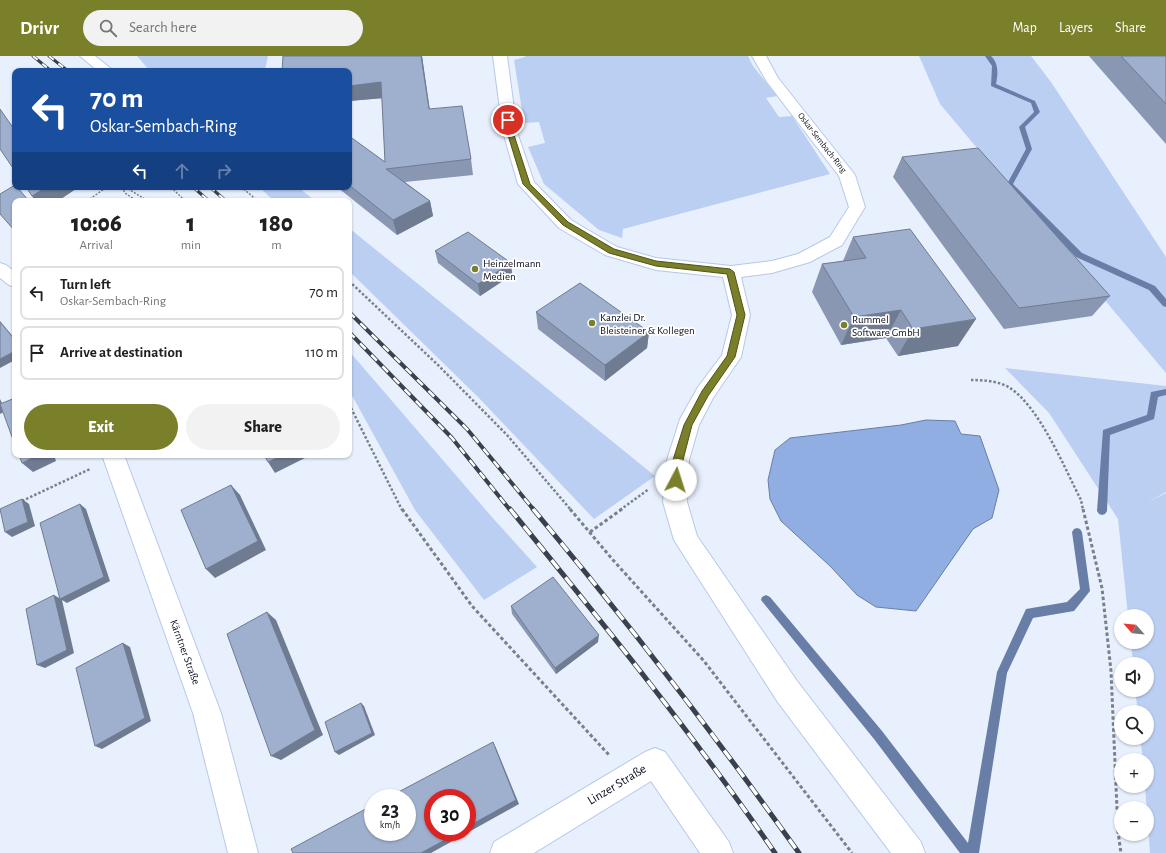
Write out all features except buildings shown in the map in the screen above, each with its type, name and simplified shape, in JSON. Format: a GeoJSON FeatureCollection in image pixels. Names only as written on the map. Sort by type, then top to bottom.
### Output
{"type":"FeatureCollection","features":[{"type":"Feature","properties":{"kind":"street"},"geometry":{"type":"LineString","coordinates":[[87,56],[103,68]]}},
{"type":"Feature","properties":{"kind":"street","name":"Oskar-Sembach-Ring"},"geometry":{"type":"LineString","coordinates":[[500,56],[510,132],[526,184],[565,224],[611,251],[656,264],[730,272],[772,267],[804,258],[836,241],[857,207],[847,175],[772,79],[759,56]]}},
{"type":"Feature","properties":{"kind":"street"},"geometry":{"type":"LineString","coordinates":[[0,269],[12,279]]}},
{"type":"Feature","properties":{"kind":"street"},"geometry":{"type":"LineString","coordinates":[[730,272],[741,315],[731,357],[705,393],[688,425],[677,469],[675,502],[686,540],[787,691],[910,853]]}},
{"type":"Feature","properties":{"kind":"street","name":"Kärntner Straße"},"geometry":{"type":"LineString","coordinates":[[115,458],[207,713],[243,853]]}},
{"type":"Feature","properties":{"kind":"street","name":"Linzer Straße"},"geometry":{"type":"LineString","coordinates":[[505,853],[656,762],[718,853]]}},
{"type":"Feature","properties":{"kind":"path"},"geometry":{"type":"LineString","coordinates":[[92,198],[104,190]]}},
{"type":"Feature","properties":{"kind":"path"},"geometry":{"type":"LineString","coordinates":[[124,190],[124,193],[132,198]]}},
{"type":"Feature","properties":{"kind":"path"},"geometry":{"type":"LineString","coordinates":[[129,190],[143,198]]}},
{"type":"Feature","properties":{"kind":"path"},"geometry":{"type":"LineString","coordinates":[[174,190],[182,198]]}},
{"type":"Feature","properties":{"kind":"path"},"geometry":{"type":"LineString","coordinates":[[245,190],[255,198]]}},
{"type":"Feature","properties":{"kind":"path"},"geometry":{"type":"LineString","coordinates":[[352,284],[438,365],[507,435],[618,566],[704,661],[852,853]]}},
{"type":"Feature","properties":{"kind":"path"},"geometry":{"type":"LineString","coordinates":[[971,380],[986,380],[1009,387],[1035,412],[1081,500],[1102,588],[1110,671],[1118,832],[1121,853]]}},
{"type":"Feature","properties":{"kind":"path"},"geometry":{"type":"LineString","coordinates":[[352,410],[406,515],[472,606],[576,722],[630,777]]}},
{"type":"Feature","properties":{"kind":"path"},"geometry":{"type":"LineString","coordinates":[[21,501],[110,458]]}},
{"type":"Feature","properties":{"kind":"path"},"geometry":{"type":"LineString","coordinates":[[590,532],[677,469]]}},
{"type":"Feature","properties":{"kind":"shaded area"},"geometry":{"type":"Polygon","coordinates":[[[137,56],[268,56],[265,68],[147,68],[137,56]]]}},
{"type":"Feature","properties":{"kind":"shaded area"},"geometry":{"type":"Polygon","coordinates":[[[525,56],[748,56],[753,66],[777,96],[766,98],[779,117],[792,116],[830,174],[623,229],[622,238],[599,230],[544,184],[528,147],[545,143],[539,122],[524,123],[514,60],[525,56]]]}},
{"type":"Feature","properties":{"kind":"shaded area"},"geometry":{"type":"Polygon","coordinates":[[[919,56],[1031,56],[1051,82],[1166,257],[1166,373],[940,104],[919,56]]]}},
{"type":"Feature","properties":{"kind":"shaded area"},"geometry":{"type":"Polygon","coordinates":[[[262,190],[302,190],[311,198],[271,198],[262,190]]]}},
{"type":"Feature","properties":{"kind":"shaded area"},"geometry":{"type":"Polygon","coordinates":[[[352,230],[655,476],[594,519],[478,397],[352,274],[352,230]]]}},
{"type":"Feature","properties":{"kind":"shaded area"},"geometry":{"type":"Polygon","coordinates":[[[352,354],[491,516],[537,567],[484,600],[415,510],[352,395],[352,354]]]}},
{"type":"Feature","properties":{"kind":"shaded area"},"geometry":{"type":"Polygon","coordinates":[[[1005,368],[1166,386],[1166,492],[1148,502],[1166,493],[1166,853],[1150,853],[1149,841],[1154,841],[1154,801],[1146,801],[1146,793],[1154,793],[1154,753],[1142,753],[1141,745],[1154,745],[1154,705],[1137,705],[1136,697],[1154,697],[1154,657],[1132,657],[1132,649],[1154,649],[1154,609],[1127,609],[1118,519],[1049,413],[1005,368]]]}},
{"type":"Feature","properties":{"kind":"shaded area"},"geometry":{"type":"Polygon","coordinates":[[[926,420],[955,421],[961,434],[980,436],[999,490],[992,518],[973,529],[916,611],[876,607],[857,595],[830,566],[781,521],[770,499],[768,480],[775,450],[790,438],[901,425],[926,420]]]}},
{"type":"Feature","properties":{"kind":"waterway"},"geometry":{"type":"LineString","coordinates":[[988,56],[995,66],[993,85],[1033,102],[1037,112],[1022,127],[1029,149],[1010,184],[1079,255],[1152,288],[1166,304]]}},
{"type":"Feature","properties":{"kind":"waterway"},"geometry":{"type":"LineString","coordinates":[[1102,511],[1106,433],[1151,417],[1154,394],[1166,392]]}},
{"type":"Feature","properties":{"kind":"waterway"},"geometry":{"type":"LineString","coordinates":[[973,853],[1002,672],[1030,613],[1070,607],[1085,591],[1077,532]]}},
{"type":"Feature","properties":{"kind":"waterway"},"geometry":{"type":"LineString","coordinates":[[766,600],[878,735],[968,853]]}},
{"type":"Feature","properties":{"kind":"railway"},"geometry":{"type":"LineString","coordinates":[[33,56],[47,68]]}},
{"type":"Feature","properties":{"kind":"railway"},"geometry":{"type":"LineString","coordinates":[[49,56],[64,68]]}},
{"type":"Feature","properties":{"kind":"railway"},"geometry":{"type":"LineString","coordinates":[[196,190],[206,198]]}},
{"type":"Feature","properties":{"kind":"railway"},"geometry":{"type":"LineString","coordinates":[[213,190],[223,198]]}},
{"type":"Feature","properties":{"kind":"railway"},"geometry":{"type":"LineString","coordinates":[[352,315],[467,429],[534,510]]}},
{"type":"Feature","properties":{"kind":"railway"},"geometry":{"type":"LineString","coordinates":[[352,335],[452,438],[510,510]]}},
{"type":"Feature","properties":{"kind":"railway"},"geometry":{"type":"LineString","coordinates":[[510,509],[679,721],[775,853]]}},
{"type":"Feature","properties":{"kind":"railway"},"geometry":{"type":"LineString","coordinates":[[533,509],[669,678],[799,853]]}},
{"type":"Feature","properties":{"kind":"place","name":"Heinzelmann Medien"},"geometry":{"type":"Point","coordinates":[475,269]}},
{"type":"Feature","properties":{"kind":"place","name":"Kanzlei Dr. Bleisteiner & Kollegen"},"geometry":{"type":"Point","coordinates":[592,323]}},
{"type":"Feature","properties":{"kind":"place","name":"Rummel Software GmbH"},"geometry":{"type":"Point","coordinates":[844,325]}},
{"type":"Feature","properties":{"kind":"route"},"geometry":{"type":"LineString","coordinates":[[508,120],[510,132],[526,184],[565,224],[611,251],[656,264],[730,272],[741,315],[731,357],[705,393],[688,425],[678,460],[676,480]]}}]}
